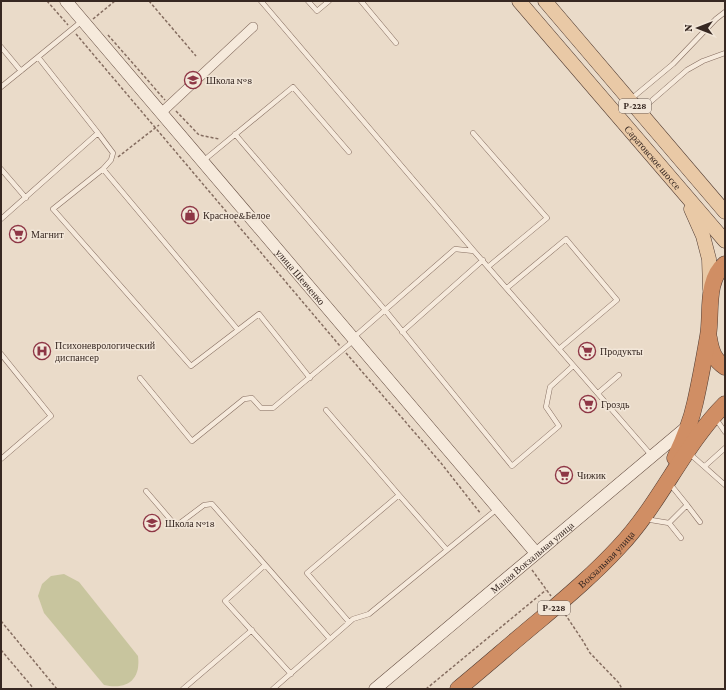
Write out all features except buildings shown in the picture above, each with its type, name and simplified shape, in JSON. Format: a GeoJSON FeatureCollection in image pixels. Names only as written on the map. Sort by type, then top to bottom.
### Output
{"type":"FeatureCollection","features":[{"type":"Feature","properties":{"kind":"highway"},"geometry":{"type":"LineString","coordinates":[[710,299],[718,270],[725,264]]}},
{"type":"Feature","properties":{"kind":"highway","name":"Р-228"},"geometry":{"type":"LineString","coordinates":[[646,513],[677,454],[688,426],[694,405],[708,335],[710,299]]}},
{"type":"Feature","properties":{"kind":"highway"},"geometry":{"type":"LineString","coordinates":[[708,335],[711,350],[716,360],[725,367]]}},
{"type":"Feature","properties":{"kind":"highway","name":"Вокзальная улица"},"geometry":{"type":"LineString","coordinates":[[458,689],[574,591],[620,547],[668,482],[687,452],[720,410]]}},
{"type":"Feature","properties":{"kind":"main road","name":"Саратовское шоссе"},"geometry":{"type":"LineString","coordinates":[[519,1],[686,198],[725,241]]}},
{"type":"Feature","properties":{"kind":"main road","name":"Саратовское шоссе"},"geometry":{"type":"LineString","coordinates":[[545,1],[725,212]]}},
{"type":"Feature","properties":{"kind":"main road","name":"Р-228"},"geometry":{"type":"LineString","coordinates":[[686,198],[703,236],[709,259],[710,299]]}},
{"type":"Feature","properties":{"kind":"street","name":"улица Шевченко"},"geometry":{"type":"LineString","coordinates":[[66,1],[165,112],[202,161],[536,552]]}},
{"type":"Feature","properties":{"kind":"street"},"geometry":{"type":"LineString","coordinates":[[165,112],[253,27]]}},
{"type":"Feature","properties":{"kind":"street","name":"Малая Вокзальная улица"},"geometry":{"type":"LineString","coordinates":[[375,689],[536,552],[688,426]]}},
{"type":"Feature","properties":{"kind":"lane"},"geometry":{"type":"LineString","coordinates":[[261,1],[474,251],[489,266],[652,456]]}},
{"type":"Feature","properties":{"kind":"lane"},"geometry":{"type":"LineString","coordinates":[[308,1],[317,11],[329,1]]}},
{"type":"Feature","properties":{"kind":"lane"},"geometry":{"type":"LineString","coordinates":[[362,1],[396,43]]}},
{"type":"Feature","properties":{"kind":"lane"},"geometry":{"type":"LineString","coordinates":[[630,100],[673,64],[716,19],[725,12]]}},
{"type":"Feature","properties":{"kind":"lane"},"geometry":{"type":"LineString","coordinates":[[1,87],[72,30],[86,22]]}},
{"type":"Feature","properties":{"kind":"lane"},"geometry":{"type":"LineString","coordinates":[[1,47],[21,71]]}},
{"type":"Feature","properties":{"kind":"lane"},"geometry":{"type":"LineString","coordinates":[[639,111],[687,70],[704,61],[725,53]]}},
{"type":"Feature","properties":{"kind":"lane"},"geometry":{"type":"LineString","coordinates":[[38,57],[113,153],[111,160],[103,169],[53,209],[191,366],[260,314],[310,378]]}},
{"type":"Feature","properties":{"kind":"lane"},"geometry":{"type":"LineString","coordinates":[[202,161],[293,87],[349,152]]}},
{"type":"Feature","properties":{"kind":"lane"},"geometry":{"type":"LineString","coordinates":[[1,219],[98,133]]}},
{"type":"Feature","properties":{"kind":"lane"},"geometry":{"type":"LineString","coordinates":[[473,133],[547,218],[489,266]]}},
{"type":"Feature","properties":{"kind":"lane"},"geometry":{"type":"LineString","coordinates":[[235,134],[385,310],[512,466],[559,426],[546,407],[550,387],[574,366]]}},
{"type":"Feature","properties":{"kind":"lane"},"geometry":{"type":"LineString","coordinates":[[1,169],[26,198]]}},
{"type":"Feature","properties":{"kind":"lane"},"geometry":{"type":"LineString","coordinates":[[103,169],[238,330]]}},
{"type":"Feature","properties":{"kind":"lane"},"geometry":{"type":"LineString","coordinates":[[507,288],[566,239],[617,300],[559,349]]}},
{"type":"Feature","properties":{"kind":"lane"},"geometry":{"type":"LineString","coordinates":[[140,378],[192,441],[244,399],[252,398],[261,408],[273,408],[343,350],[385,310],[455,249],[474,251]]}},
{"type":"Feature","properties":{"kind":"lane"},"geometry":{"type":"LineString","coordinates":[[402,332],[483,260]]}},
{"type":"Feature","properties":{"kind":"lane"},"geometry":{"type":"LineString","coordinates":[[1,354],[51,416],[1,459]]}},
{"type":"Feature","properties":{"kind":"lane"},"geometry":{"type":"LineString","coordinates":[[598,393],[619,375]]}},
{"type":"Feature","properties":{"kind":"lane"},"geometry":{"type":"LineString","coordinates":[[326,410],[447,550]]}},
{"type":"Feature","properties":{"kind":"lane"},"geometry":{"type":"LineString","coordinates":[[720,410],[725,432]]}},
{"type":"Feature","properties":{"kind":"lane"},"geometry":{"type":"LineString","coordinates":[[705,466],[725,448]]}},
{"type":"Feature","properties":{"kind":"lane"},"geometry":{"type":"LineString","coordinates":[[687,452],[705,466],[725,485]]}},
{"type":"Feature","properties":{"kind":"lane"},"geometry":{"type":"LineString","coordinates":[[668,482],[700,522]]}},
{"type":"Feature","properties":{"kind":"lane"},"geometry":{"type":"LineString","coordinates":[[146,491],[176,526],[204,505],[212,504],[330,639]]}},
{"type":"Feature","properties":{"kind":"lane"},"geometry":{"type":"LineString","coordinates":[[349,622],[307,573],[399,494]]}},
{"type":"Feature","properties":{"kind":"lane"},"geometry":{"type":"LineString","coordinates":[[669,523],[687,505]]}},
{"type":"Feature","properties":{"kind":"lane"},"geometry":{"type":"LineString","coordinates":[[273,689],[349,622],[353,619],[369,614],[498,508]]}},
{"type":"Feature","properties":{"kind":"lane"},"geometry":{"type":"LineString","coordinates":[[646,513],[669,523],[681,538]]}},
{"type":"Feature","properties":{"kind":"lane"},"geometry":{"type":"LineString","coordinates":[[265,565],[226,601],[291,674]]}},
{"type":"Feature","properties":{"kind":"lane"},"geometry":{"type":"LineString","coordinates":[[183,689],[252,630]]}},
{"type":"Feature","properties":{"kind":"path"},"geometry":{"type":"LineString","coordinates":[[47,1],[343,350],[441,463],[484,519]]}},
{"type":"Feature","properties":{"kind":"path"},"geometry":{"type":"LineString","coordinates":[[86,22],[115,1]]}},
{"type":"Feature","properties":{"kind":"path"},"geometry":{"type":"LineString","coordinates":[[150,1],[196,56]]}},
{"type":"Feature","properties":{"kind":"path"},"geometry":{"type":"LineString","coordinates":[[104,30],[165,112],[199,135],[227,141]]}},
{"type":"Feature","properties":{"kind":"path"},"geometry":{"type":"LineString","coordinates":[[111,160],[118,158],[128,151],[155,128],[165,112]]}},
{"type":"Feature","properties":{"kind":"path"},"geometry":{"type":"LineString","coordinates":[[532,570],[577,631],[590,653],[619,682],[622,689]]}},
{"type":"Feature","properties":{"kind":"path"},"geometry":{"type":"LineString","coordinates":[[426,689],[546,590]]}},
{"type":"Feature","properties":{"kind":"path"},"geometry":{"type":"LineString","coordinates":[[1,621],[58,689]]}},
{"type":"Feature","properties":{"kind":"path"},"geometry":{"type":"LineString","coordinates":[[1,650],[34,689]]}},
{"type":"Feature","properties":{"kind":"shaded area"},"geometry":{"type":"Polygon","coordinates":[[[64,574],[79,582],[138,656],[135,677],[126,684],[119,686],[104,685],[44,613],[38,596],[42,584],[51,576],[64,574]]]}},
{"type":"Feature","properties":{"kind":"place","name":"Школа №8"},"geometry":{"type":"Point","coordinates":[193,80]}},
{"type":"Feature","properties":{"kind":"place","name":"Красное&Белое"},"geometry":{"type":"Point","coordinates":[190,215]}},
{"type":"Feature","properties":{"kind":"place","name":"Магнит"},"geometry":{"type":"Point","coordinates":[18,234]}},
{"type":"Feature","properties":{"kind":"place","name":"Психоневрологический диспансер"},"geometry":{"type":"Point","coordinates":[42,351]}},
{"type":"Feature","properties":{"kind":"place","name":"Продукты"},"geometry":{"type":"Point","coordinates":[587,351]}},
{"type":"Feature","properties":{"kind":"place","name":"Гроздь"},"geometry":{"type":"Point","coordinates":[588,404]}},
{"type":"Feature","properties":{"kind":"place","name":"Чижик"},"geometry":{"type":"Point","coordinates":[564,475]}},
{"type":"Feature","properties":{"kind":"place","name":"Школа №18"},"geometry":{"type":"Point","coordinates":[152,523]}}]}
